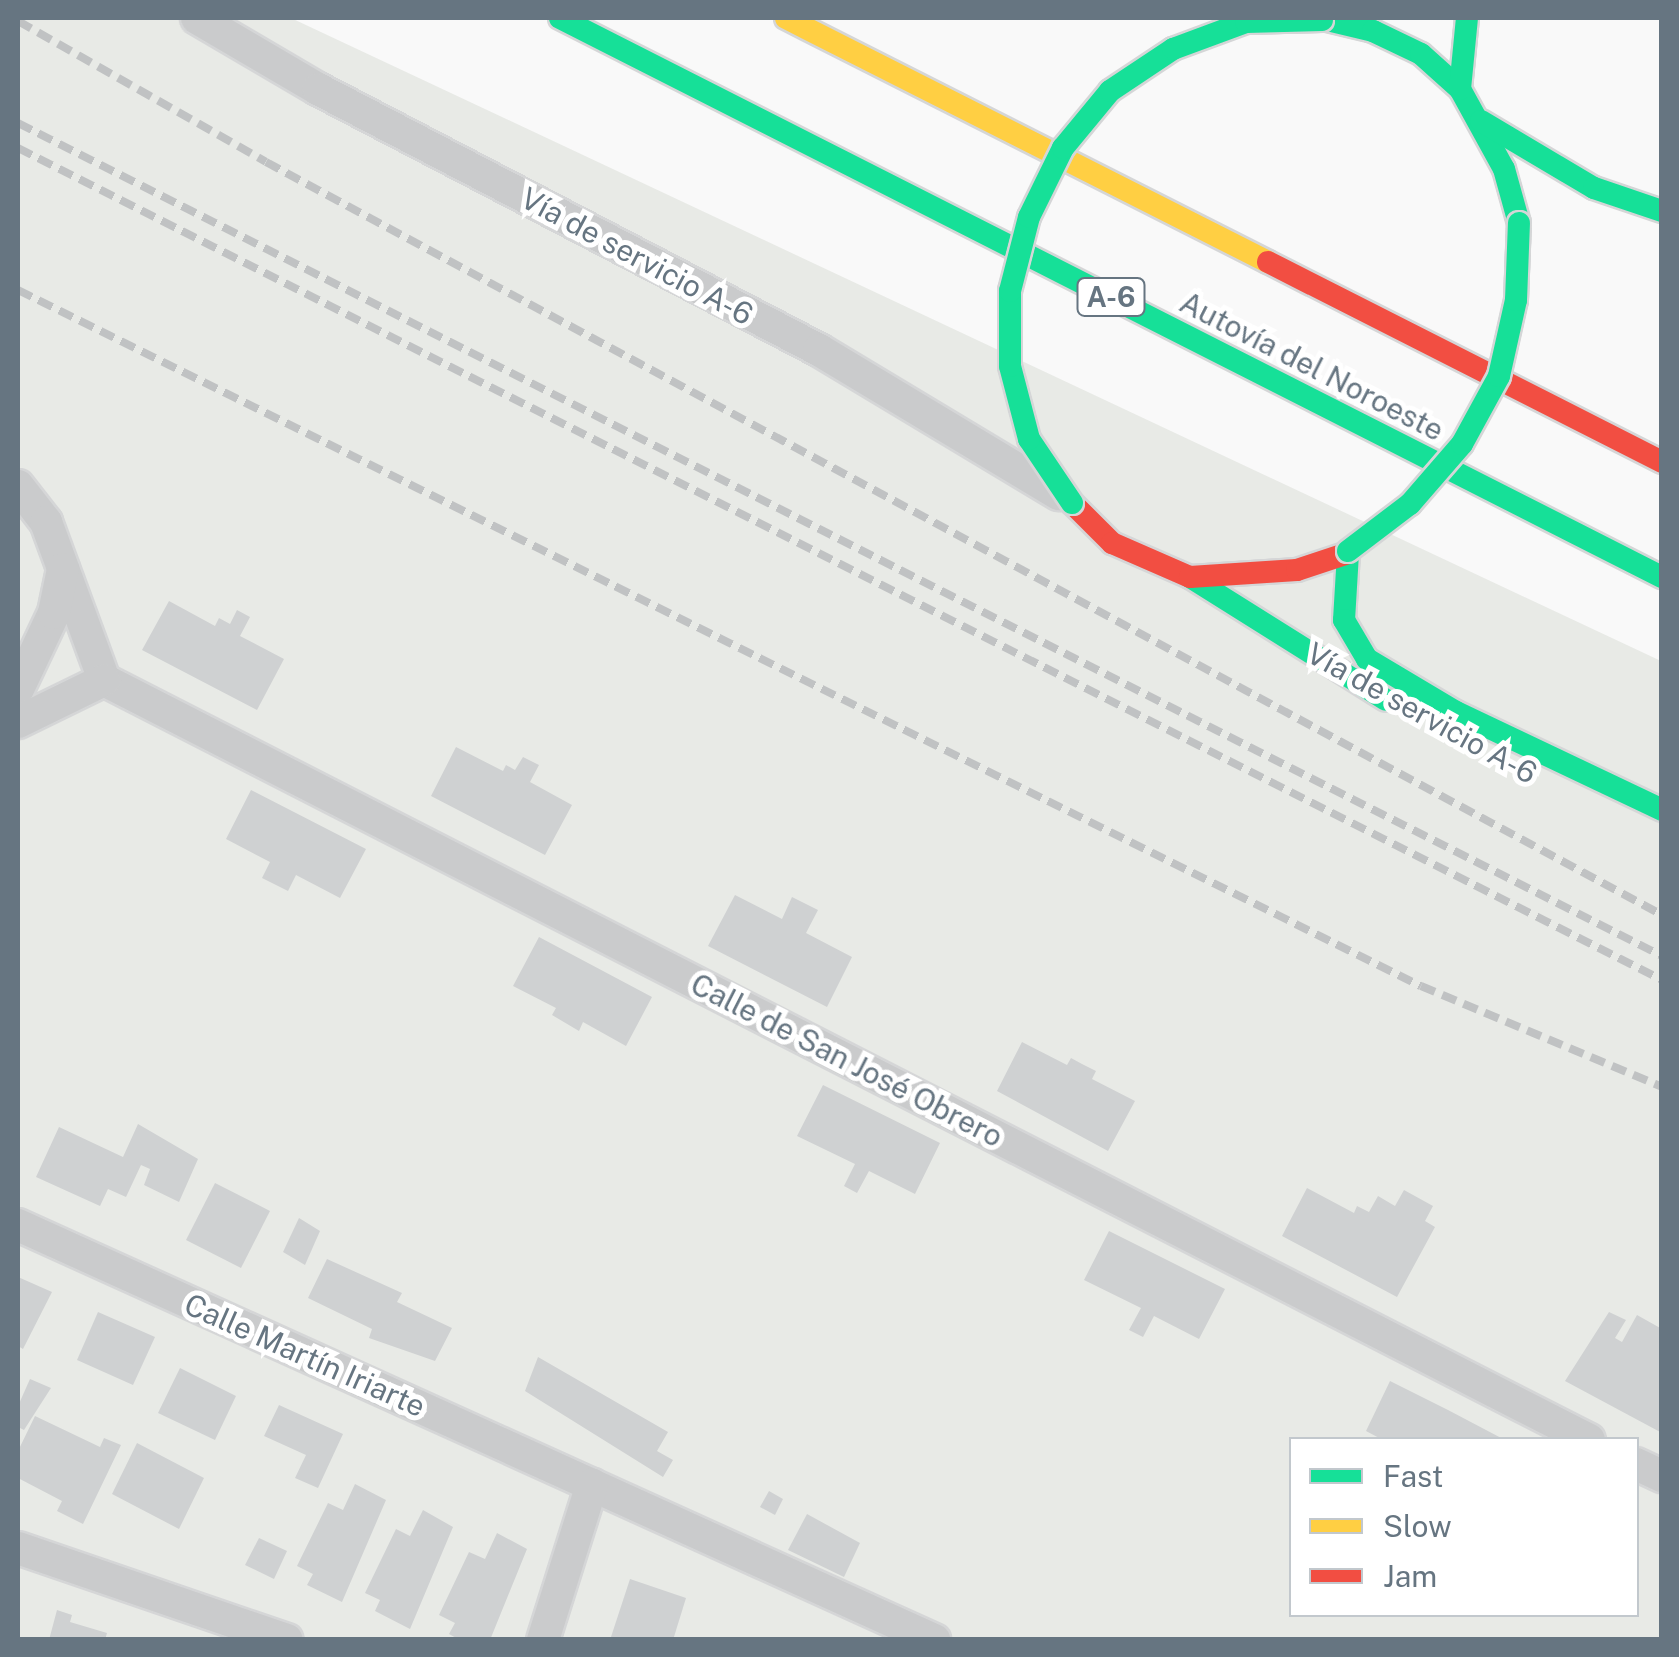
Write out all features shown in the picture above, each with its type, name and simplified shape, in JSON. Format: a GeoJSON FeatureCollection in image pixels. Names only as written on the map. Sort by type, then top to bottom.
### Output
{"type":"FeatureCollection","features":[{"type":"Feature","properties":{"kind":"main road","name":"Autovía del Noroeste"},"geometry":{"type":"LineString","coordinates":[[560,18],[1662,577]]}},
{"type":"Feature","properties":{"kind":"main road"},"geometry":{"type":"LineString","coordinates":[[786,18],[1662,462]]}},
{"type":"Feature","properties":{"kind":"main road"},"geometry":{"type":"LineString","coordinates":[[1374,31],[1404,18]]}},
{"type":"Feature","properties":{"kind":"main road"},"geometry":{"type":"LineString","coordinates":[[1460,89],[1467,18]]}},
{"type":"Feature","properties":{"kind":"main road","name":"Vía de servicio A-6"},"geometry":{"type":"LineString","coordinates":[[1481,121],[1460,89],[1421,54],[1374,31],[1321,19],[1246,22],[1174,49],[1110,90],[1063,148],[1029,217],[1010,291],[1010,366],[1029,439],[1072,503],[1112,542],[1190,576],[1394,704],[1549,784]]}},
{"type":"Feature","properties":{"kind":"main road"},"geometry":{"type":"LineString","coordinates":[[1481,121],[1594,188],[1662,211]]}},
{"type":"Feature","properties":{"kind":"main road"},"geometry":{"type":"LineString","coordinates":[[1190,576],[1297,570],[1348,551],[1410,504],[1462,444],[1499,376],[1516,300],[1519,223],[1481,121]]}},
{"type":"Feature","properties":{"kind":"main road","name":"Vía de servicio A-6"},"geometry":{"type":"LineString","coordinates":[[1348,551],[1344,620],[1366,659],[1456,712],[1662,810]]}},
{"type":"Feature","properties":{"kind":"main road"},"geometry":{"type":"LineString","coordinates":[[1582,800],[1662,833]]}},
{"type":"Feature","properties":{"kind":"street","name":"Vía de servicio A-6"},"geometry":{"type":"LineString","coordinates":[[197,18],[336,98],[818,350],[1072,503]]}},
{"type":"Feature","properties":{"kind":"street"},"geometry":{"type":"LineString","coordinates":[[18,486],[46,522],[104,680],[18,722]]}},
{"type":"Feature","properties":{"kind":"street"},"geometry":{"type":"LineString","coordinates":[[18,690],[54,613],[63,570]]}},
{"type":"Feature","properties":{"kind":"street","name":"Calle de San José Obrero"},"geometry":{"type":"LineString","coordinates":[[104,680],[1584,1437]]}},
{"type":"Feature","properties":{"kind":"street","name":"Calle Martín Iriarte"},"geometry":{"type":"LineString","coordinates":[[18,1225],[934,1640]]}},
{"type":"Feature","properties":{"kind":"street"},"geometry":{"type":"LineString","coordinates":[[1639,1465],[1662,1476]]}},
{"type":"Feature","properties":{"kind":"street"},"geometry":{"type":"LineString","coordinates":[[543,1640],[592,1485]]}},
{"type":"Feature","properties":{"kind":"street"},"geometry":{"type":"LineString","coordinates":[[18,1548],[288,1640]]}},
{"type":"Feature","properties":{"kind":"shaded area"},"geometry":{"type":"Polygon","coordinates":[[[18,18],[291,18],[1661,661],[1661,1639],[18,1639],[18,18]]]}},
{"type":"Feature","properties":{"kind":"building"},"geometry":{"type":"Polygon","coordinates":[[[169,601],[215,626],[219,618],[230,624],[237,610],[250,617],[240,636],[284,659],[257,710],[142,650],[169,601]]]}},
{"type":"Feature","properties":{"kind":"building"},"geometry":{"type":"Polygon","coordinates":[[[456,747],[503,771],[506,765],[515,770],[523,757],[539,765],[530,782],[572,805],[545,855],[431,796],[456,747]]]}},
{"type":"Feature","properties":{"kind":"building"},"geometry":{"type":"Polygon","coordinates":[[[251,790],[366,849],[340,898],[296,875],[288,891],[262,878],[270,862],[226,839],[251,790]]]}},
{"type":"Feature","properties":{"kind":"building"},"geometry":{"type":"Polygon","coordinates":[[[735,895],[782,919],[792,897],[818,910],[806,933],[852,957],[827,1007],[708,946],[735,895]]]}},
{"type":"Feature","properties":{"kind":"building"},"geometry":{"type":"Polygon","coordinates":[[[539,937],[652,997],[626,1046],[583,1022],[579,1031],[552,1015],[556,1008],[513,986],[539,937]]]}},
{"type":"Feature","properties":{"kind":"building"},"geometry":{"type":"Polygon","coordinates":[[[1022,1042],[1067,1065],[1071,1058],[1096,1071],[1092,1079],[1135,1101],[1108,1151],[997,1091],[1022,1042]]]}},
{"type":"Feature","properties":{"kind":"building"},"geometry":{"type":"Polygon","coordinates":[[[823,1085],[940,1143],[915,1194],[869,1171],[857,1193],[844,1186],[855,1164],[797,1136],[823,1085]]]}},
{"type":"Feature","properties":{"kind":"building"},"geometry":{"type":"Polygon","coordinates":[[[138,1124],[198,1159],[179,1202],[144,1185],[150,1169],[141,1165],[126,1197],[108,1189],[100,1206],[36,1177],[59,1127],[123,1157],[138,1124]]]}},
{"type":"Feature","properties":{"kind":"building"},"geometry":{"type":"Polygon","coordinates":[[[215,1183],[270,1211],[241,1268],[186,1240],[215,1183]]]}},
{"type":"Feature","properties":{"kind":"building"},"geometry":{"type":"Polygon","coordinates":[[[1307,1188],[1354,1213],[1357,1206],[1369,1212],[1378,1196],[1395,1206],[1404,1190],[1433,1206],[1425,1221],[1435,1227],[1397,1297],[1282,1236],[1307,1188]]]}},
{"type":"Feature","properties":{"kind":"building"},"geometry":{"type":"Polygon","coordinates":[[[299,1218],[320,1231],[305,1265],[283,1252],[299,1218]]]}},
{"type":"Feature","properties":{"kind":"building"},"geometry":{"type":"Polygon","coordinates":[[[1109,1231],[1225,1289],[1199,1339],[1154,1316],[1143,1337],[1129,1330],[1141,1308],[1084,1280],[1109,1231]]]}},
{"type":"Feature","properties":{"kind":"building"},"geometry":{"type":"Polygon","coordinates":[[[327,1259],[402,1293],[397,1302],[452,1328],[435,1361],[369,1338],[372,1329],[308,1298],[327,1259]]]}},
{"type":"Feature","properties":{"kind":"building"},"geometry":{"type":"Polygon","coordinates":[[[18,1277],[52,1292],[23,1349],[18,1346],[18,1277]]]}},
{"type":"Feature","properties":{"kind":"building"},"geometry":{"type":"Polygon","coordinates":[[[98,1312],[155,1337],[133,1385],[77,1360],[98,1312]]]}},
{"type":"Feature","properties":{"kind":"building"},"geometry":{"type":"Polygon","coordinates":[[[1609,1312],[1626,1320],[1615,1338],[1622,1342],[1637,1315],[1662,1329],[1662,1433],[1565,1381],[1609,1312]]]}},
{"type":"Feature","properties":{"kind":"building"},"geometry":{"type":"Polygon","coordinates":[[[538,1357],[668,1432],[657,1451],[673,1460],[663,1477],[525,1391],[538,1357]]]}},
{"type":"Feature","properties":{"kind":"building"},"geometry":{"type":"Polygon","coordinates":[[[180,1368],[236,1396],[215,1440],[158,1413],[180,1368]]]}},
{"type":"Feature","properties":{"kind":"building"},"geometry":{"type":"Polygon","coordinates":[[[30,1379],[51,1388],[24,1430],[18,1427],[18,1406],[30,1379]]]}},
{"type":"Feature","properties":{"kind":"building"},"geometry":{"type":"Polygon","coordinates":[[[1390,1381],[1499,1437],[1377,1437],[1366,1431],[1390,1381]]]}},
{"type":"Feature","properties":{"kind":"building"},"geometry":{"type":"Polygon","coordinates":[[[279,1405],[343,1434],[318,1488],[295,1478],[306,1455],[264,1436],[279,1405]]]}},
{"type":"Feature","properties":{"kind":"building"},"geometry":{"type":"Polygon","coordinates":[[[35,1416],[100,1447],[104,1438],[121,1445],[83,1524],[57,1511],[62,1501],[18,1478],[18,1451],[35,1416]]]}},
{"type":"Feature","properties":{"kind":"building"},"geometry":{"type":"Polygon","coordinates":[[[137,1443],[204,1478],[179,1529],[112,1494],[137,1443]]]}},
{"type":"Feature","properties":{"kind":"building"},"geometry":{"type":"Polygon","coordinates":[[[355,1484],[386,1500],[342,1602],[307,1585],[313,1574],[297,1566],[328,1503],[343,1510],[355,1484]]]}},
{"type":"Feature","properties":{"kind":"building"},"geometry":{"type":"Polygon","coordinates":[[[769,1491],[783,1499],[775,1515],[760,1507],[769,1491]]]}},
{"type":"Feature","properties":{"kind":"building"},"geometry":{"type":"Polygon","coordinates":[[[423,1510],[453,1527],[410,1629],[375,1611],[380,1600],[365,1593],[396,1529],[410,1536],[423,1510]]]}},
{"type":"Feature","properties":{"kind":"building"},"geometry":{"type":"Polygon","coordinates":[[[807,1514],[860,1543],[844,1577],[788,1550],[807,1514]]]}},
{"type":"Feature","properties":{"kind":"building"},"geometry":{"type":"Polygon","coordinates":[[[497,1533],[527,1549],[490,1640],[460,1640],[449,1634],[455,1623],[439,1615],[469,1552],[485,1559],[497,1533]]]}},
{"type":"Feature","properties":{"kind":"building"},"geometry":{"type":"Polygon","coordinates":[[[259,1538],[287,1551],[274,1579],[245,1565],[259,1538]]]}},
{"type":"Feature","properties":{"kind":"building"},"geometry":{"type":"Polygon","coordinates":[[[630,1579],[686,1598],[673,1640],[610,1640],[630,1579]]]}},
{"type":"Feature","properties":{"kind":"building"},"geometry":{"type":"Polygon","coordinates":[[[57,1610],[72,1615],[70,1622],[107,1633],[105,1640],[49,1640],[57,1610]]]}},
{"type":"Feature","properties":{"kind":"railway"},"geometry":{"type":"LineString","coordinates":[[18,21],[266,162],[1662,915]]}},
{"type":"Feature","properties":{"kind":"railway"},"geometry":{"type":"LineString","coordinates":[[18,123],[1662,956]]}},
{"type":"Feature","properties":{"kind":"railway"},"geometry":{"type":"LineString","coordinates":[[18,148],[1662,980]]}},
{"type":"Feature","properties":{"kind":"railway"},"geometry":{"type":"LineString","coordinates":[[18,290],[1421,986],[1662,1087]]}},
{"type":"Feature","properties":{"kind":"traffic: fast"},"geometry":{"type":"LineString","coordinates":[[560,18],[1662,577]]}},
{"type":"Feature","properties":{"kind":"traffic: fast"},"geometry":{"type":"LineString","coordinates":[[1319,18],[1373,31],[1421,54],[1460,89],[1504,169],[1519,223]]}},
{"type":"Feature","properties":{"kind":"traffic: fast"},"geometry":{"type":"LineString","coordinates":[[1460,89],[1467,18]]}},
{"type":"Feature","properties":{"kind":"traffic: fast"},"geometry":{"type":"LineString","coordinates":[[1072,503],[1029,439],[1010,366],[1010,291],[1029,217],[1063,148],[1110,91],[1173,49],[1246,22],[1322,20]]}},
{"type":"Feature","properties":{"kind":"traffic: fast"},"geometry":{"type":"LineString","coordinates":[[1481,121],[1594,188],[1662,211]]}},
{"type":"Feature","properties":{"kind":"traffic: fast"},"geometry":{"type":"LineString","coordinates":[[1348,551],[1410,504],[1462,444],[1499,376],[1516,300],[1519,223]]}},
{"type":"Feature","properties":{"kind":"traffic: fast"},"geometry":{"type":"LineString","coordinates":[[1348,553],[1344,620],[1367,659],[1456,712],[1662,810]]}},
{"type":"Feature","properties":{"kind":"traffic: fast"},"geometry":{"type":"LineString","coordinates":[[1190,577],[1386,700]]}},
{"type":"Feature","properties":{"kind":"traffic: slow"},"geometry":{"type":"LineString","coordinates":[[786,18],[1268,262]]}},
{"type":"Feature","properties":{"kind":"traffic: jam"},"geometry":{"type":"LineString","coordinates":[[1268,262],[1662,462]]}},
{"type":"Feature","properties":{"kind":"traffic: jam"},"geometry":{"type":"LineString","coordinates":[[1072,503],[1112,543],[1190,577],[1297,570],[1348,553]]}}]}
